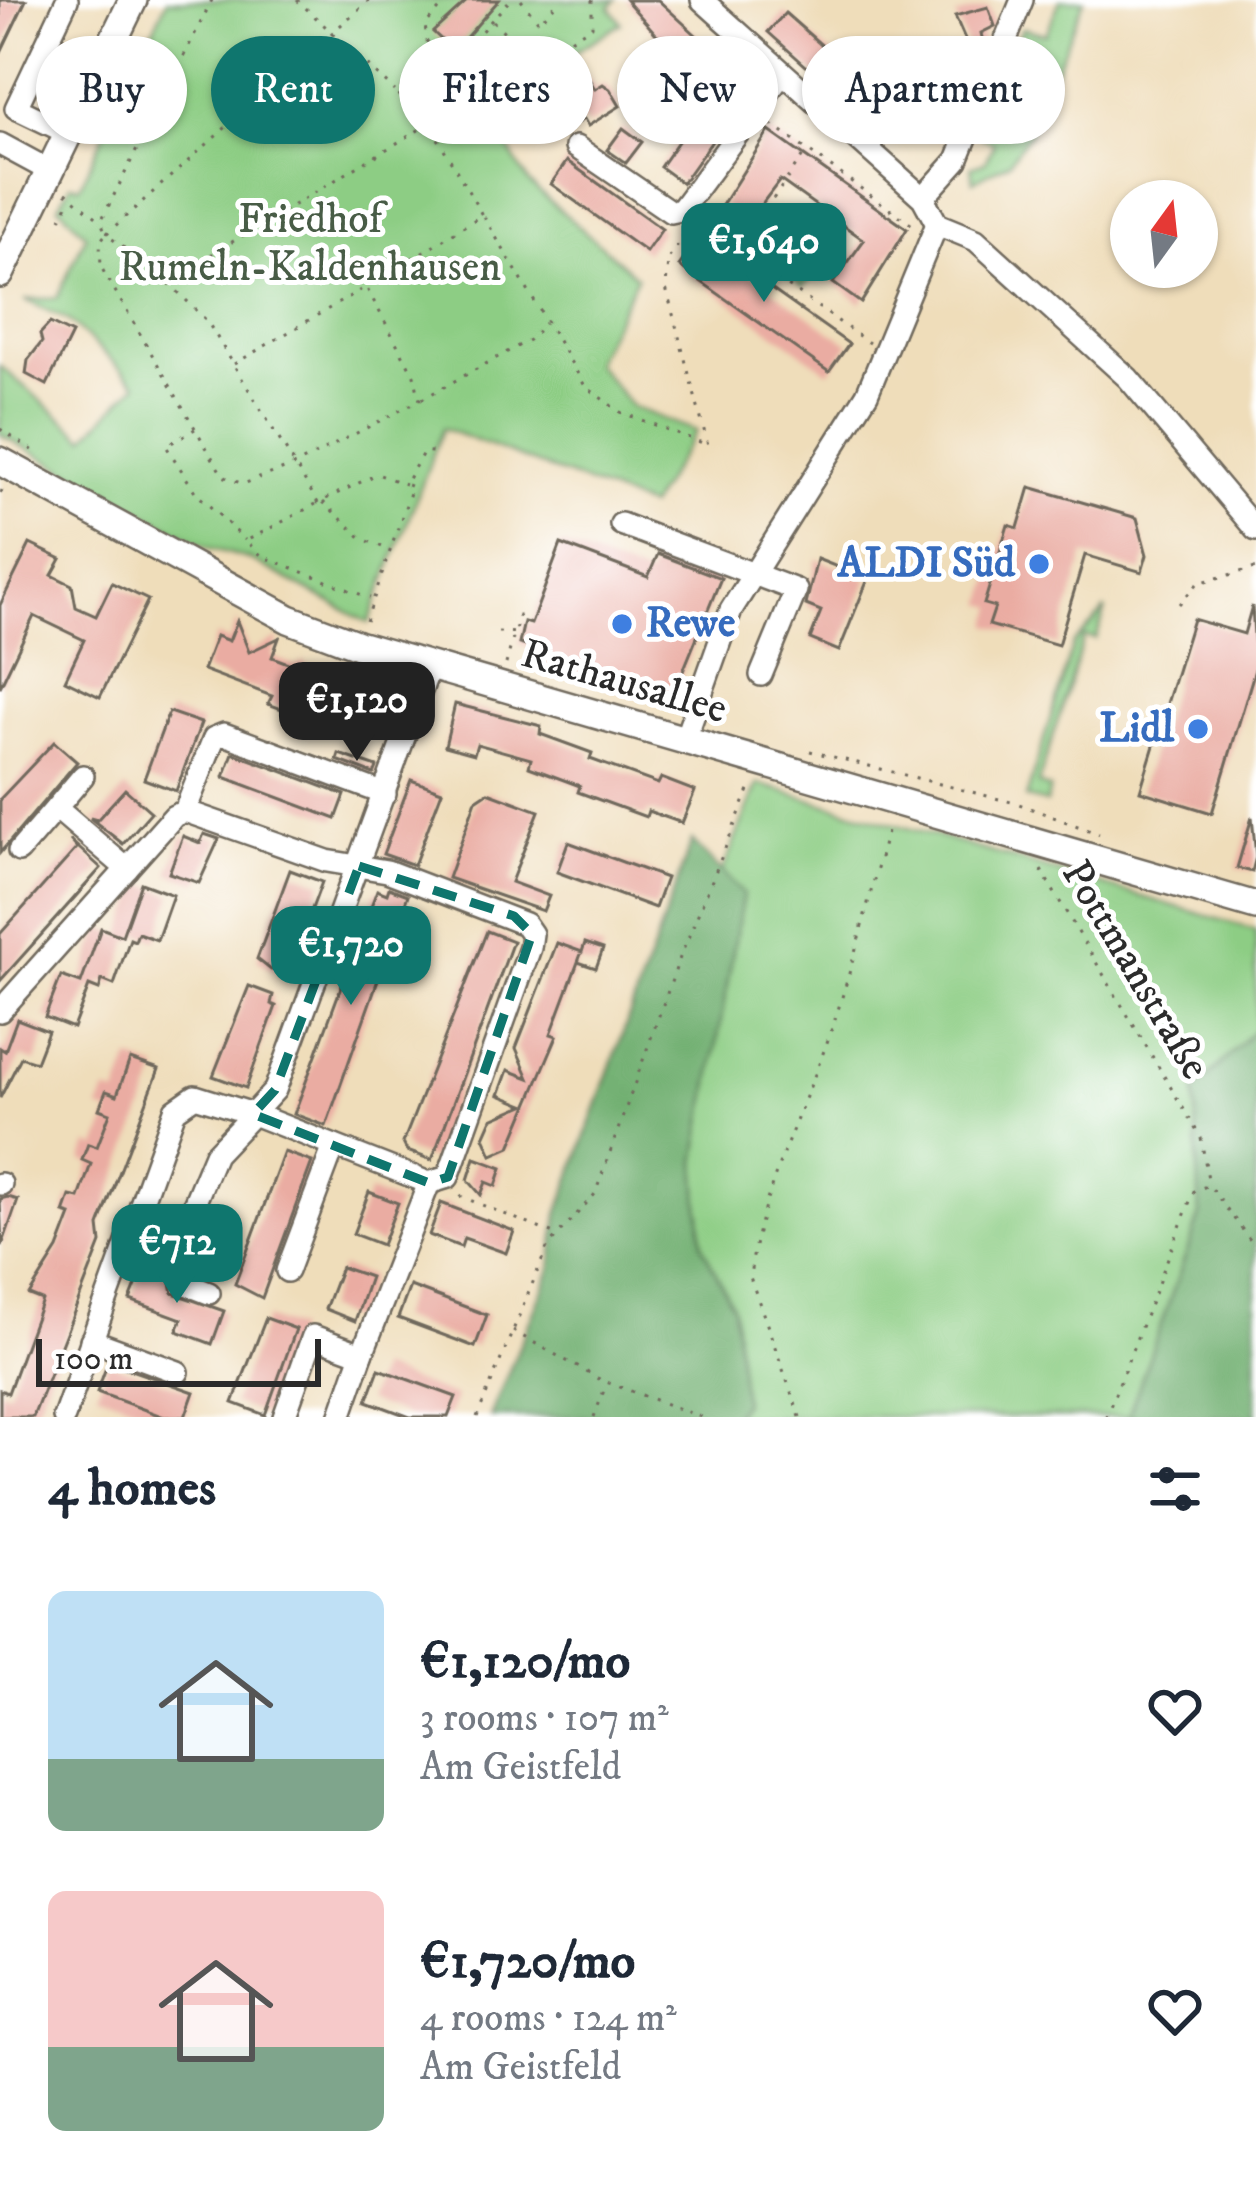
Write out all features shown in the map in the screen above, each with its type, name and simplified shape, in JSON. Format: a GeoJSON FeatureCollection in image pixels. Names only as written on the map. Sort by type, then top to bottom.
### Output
{"type":"FeatureCollection","features":[{"type":"Feature","properties":{"kind":"main road"},"geometry":{"type":"LineString","coordinates":[[116,36],[134,0]]}},
{"type":"Feature","properties":{"kind":"main road"},"geometry":{"type":"LineString","coordinates":[[0,274],[63,144]]}},
{"type":"Feature","properties":{"kind":"main road","name":"Rathausallee"},"geometry":{"type":"LineString","coordinates":[[0,461],[289,619],[358,645],[499,690],[1256,906]]}},
{"type":"Feature","properties":{"kind":"street"},"geometry":{"type":"LineString","coordinates":[[50,36],[67,0]]}},
{"type":"Feature","properties":{"kind":"street"},"geometry":{"type":"LineString","coordinates":[[684,742],[730,610],[867,394],[935,229],[922,198],[702,0]]}},
{"type":"Feature","properties":{"kind":"street"},"geometry":{"type":"LineString","coordinates":[[922,198],[957,160],[1022,0]]}},
{"type":"Feature","properties":{"kind":"street"},"geometry":{"type":"LineString","coordinates":[[36,66],[16,108],[36,118]]}},
{"type":"Feature","properties":{"kind":"street"},"geometry":{"type":"LineString","coordinates":[[778,79],[782,74]]}},
{"type":"Feature","properties":{"kind":"street"},"geometry":{"type":"LineString","coordinates":[[0,144],[50,171]]}},
{"type":"Feature","properties":{"kind":"street"},"geometry":{"type":"LineString","coordinates":[[577,146],[671,212],[687,215],[730,144]]}},
{"type":"Feature","properties":{"kind":"street"},"geometry":{"type":"LineString","coordinates":[[935,229],[976,240],[1128,378],[1256,530]]}},
{"type":"Feature","properties":{"kind":"street"},"geometry":{"type":"LineString","coordinates":[[621,524],[796,590],[761,675]]}},
{"type":"Feature","properties":{"kind":"street"},"geometry":{"type":"LineString","coordinates":[[133,1239],[172,1236],[187,1222],[215,1154],[274,1090],[429,669]]}},
{"type":"Feature","properties":{"kind":"street"},"geometry":{"type":"LineString","coordinates":[[185,811],[214,738],[224,734],[385,794]]}},
{"type":"Feature","properties":{"kind":"street"},"geometry":{"type":"LineString","coordinates":[[19,851],[83,776]]}},
{"type":"Feature","properties":{"kind":"street"},"geometry":{"type":"LineString","coordinates":[[56,808],[127,869]]}},
{"type":"Feature","properties":{"kind":"street"},"geometry":{"type":"LineString","coordinates":[[0,1011],[174,816],[185,811],[328,861],[358,866],[514,916],[532,934],[448,1178],[429,1183],[253,1114],[195,1096],[182,1101],[64,1417]]}},
{"type":"Feature","properties":{"kind":"street"},"geometry":{"type":"LineString","coordinates":[[287,1271],[334,1146]]}},
{"type":"Feature","properties":{"kind":"street"},"geometry":{"type":"LineString","coordinates":[[340,1417],[429,1183]]}},
{"type":"Feature","properties":{"kind":"street"},"geometry":{"type":"LineString","coordinates":[[172,1236],[191,1286],[209,1293]]}},
{"type":"Feature","properties":{"kind":"street"},"geometry":{"type":"LineString","coordinates":[[284,1417],[313,1336],[362,1354]]}},
{"type":"Feature","properties":{"kind":"street"},"geometry":{"type":"LineString","coordinates":[[91,1340],[178,1372]]}},
{"type":"Feature","properties":{"kind":"path"},"geometry":{"type":"LineString","coordinates":[[101,221],[212,0]]}},
{"type":"Feature","properties":{"kind":"path"},"geometry":{"type":"LineString","coordinates":[[297,0],[399,96]]}},
{"type":"Feature","properties":{"kind":"path"},"geometry":{"type":"LineString","coordinates":[[369,0],[106,234],[100,241],[101,267],[230,482],[257,483],[295,465],[529,340],[547,321]]}},
{"type":"Feature","properties":{"kind":"path"},"geometry":{"type":"LineString","coordinates":[[426,36],[425,25],[448,0]]}},
{"type":"Feature","properties":{"kind":"path"},"geometry":{"type":"LineString","coordinates":[[477,36],[510,0]]}},
{"type":"Feature","properties":{"kind":"path"},"geometry":{"type":"LineString","coordinates":[[521,0],[539,22],[560,0]]}},
{"type":"Feature","properties":{"kind":"path"},"geometry":{"type":"LineString","coordinates":[[575,36],[592,26],[592,0]]}},
{"type":"Feature","properties":{"kind":"path"},"geometry":{"type":"LineString","coordinates":[[492,19],[509,36]]}},
{"type":"Feature","properties":{"kind":"path"},"geometry":{"type":"LineString","coordinates":[[396,93],[399,90]]}},
{"type":"Feature","properties":{"kind":"path"},"geometry":{"type":"LineString","coordinates":[[778,129],[916,227],[935,229]]}},
{"type":"Feature","properties":{"kind":"path"},"geometry":{"type":"LineString","coordinates":[[167,281],[399,139]]}},
{"type":"Feature","properties":{"kind":"path"},"geometry":{"type":"LineString","coordinates":[[441,144],[584,386],[620,412],[708,445],[666,288],[668,259],[687,215],[887,351]]}},
{"type":"Feature","properties":{"kind":"path"},"geometry":{"type":"LineString","coordinates":[[738,250],[807,150]]}},
{"type":"Feature","properties":{"kind":"path"},"geometry":{"type":"LineString","coordinates":[[50,171],[71,198],[101,221],[106,234],[167,281],[207,321],[320,502],[363,538],[388,550]]}},
{"type":"Feature","properties":{"kind":"path"},"geometry":{"type":"LineString","coordinates":[[61,219],[71,198]]}},
{"type":"Feature","properties":{"kind":"path"},"geometry":{"type":"LineString","coordinates":[[234,364],[482,215]]}},
{"type":"Feature","properties":{"kind":"path"},"geometry":{"type":"LineString","coordinates":[[776,277],[789,259]]}},
{"type":"Feature","properties":{"kind":"path"},"geometry":{"type":"LineString","coordinates":[[366,287],[415,375],[420,400]]}},
{"type":"Feature","properties":{"kind":"path"},"geometry":{"type":"LineString","coordinates":[[0,429],[50,462]]}},
{"type":"Feature","properties":{"kind":"path"},"geometry":{"type":"LineString","coordinates":[[195,429],[166,446],[196,493],[262,556],[370,598]]}},
{"type":"Feature","properties":{"kind":"path"},"geometry":{"type":"LineString","coordinates":[[405,484],[424,451],[438,453]]}},
{"type":"Feature","properties":{"kind":"path"},"geometry":{"type":"LineString","coordinates":[[246,541],[377,474],[412,487],[370,598],[358,645]]}},
{"type":"Feature","properties":{"kind":"path"},"geometry":{"type":"LineString","coordinates":[[1179,604],[1198,583],[1256,568]]}},
{"type":"Feature","properties":{"kind":"path"},"geometry":{"type":"LineString","coordinates":[[499,690],[521,608]]}},
{"type":"Feature","properties":{"kind":"path"},"geometry":{"type":"LineString","coordinates":[[497,632],[522,633]]}},
{"type":"Feature","properties":{"kind":"path"},"geometry":{"type":"LineString","coordinates":[[799,749],[858,759],[1018,804],[1101,835]]}},
{"type":"Feature","properties":{"kind":"path"},"geometry":{"type":"LineString","coordinates":[[477,1417],[558,1236],[595,1194],[679,960],[754,776]]}},
{"type":"Feature","properties":{"kind":"path"},"geometry":{"type":"LineString","coordinates":[[800,1417],[750,1277],[753,1256],[775,1173],[837,1012],[893,813]]}},
{"type":"Feature","properties":{"kind":"path","name":"Pottmanstraße"},"geometry":{"type":"LineString","coordinates":[[1031,854],[1201,1138],[1209,1185]]}},
{"type":"Feature","properties":{"kind":"path"},"geometry":{"type":"LineString","coordinates":[[429,1183],[558,1236]]}},
{"type":"Feature","properties":{"kind":"path"},"geometry":{"type":"LineString","coordinates":[[1106,1417],[1194,1191],[1209,1185],[1256,1248]]}},
{"type":"Feature","properties":{"kind":"path"},"geometry":{"type":"LineString","coordinates":[[513,1331],[607,1382],[701,1417]]}},
{"type":"Feature","properties":{"kind":"path"},"geometry":{"type":"LineString","coordinates":[[594,1417],[607,1382]]}},
{"type":"Feature","properties":{"kind":"highlighted area"},"geometry":{"type":"Polygon","coordinates":[[[359,866],[514,916],[532,934],[448,1177],[429,1183],[253,1114],[275,1090],[359,866]]]}},
{"type":"Feature","properties":{"kind":"green space","name":"Friedhof Rumeln-Kaldenhausen"},"geometry":{"type":"Polygon","coordinates":[[[167,0],[616,0],[610,7],[622,23],[593,41],[593,36],[399,36],[399,144],[506,144],[528,182],[637,277],[594,362],[632,407],[696,431],[649,507],[443,428],[369,623],[248,559],[207,547],[0,434],[0,366],[85,438],[137,384],[68,320],[25,300],[57,298],[86,235],[59,206],[71,184],[80,186],[100,144],[187,144],[187,36],[150,36],[167,0]]]}},
{"type":"Feature","properties":{"kind":"green space"},"geometry":{"type":"Polygon","coordinates":[[[1060,0],[1084,0],[1065,46],[1065,36],[1019,36],[1022,28],[1046,34],[1060,0]]]}},
{"type":"Feature","properties":{"kind":"green space"},"geometry":{"type":"Polygon","coordinates":[[[994,144],[1022,144],[1009,162],[973,181],[971,167],[985,162],[994,144]]]}},
{"type":"Feature","properties":{"kind":"green space"},"geometry":{"type":"Polygon","coordinates":[[[775,215],[803,223],[820,240],[826,259],[804,287],[756,254],[759,233],[775,215]]]}},
{"type":"Feature","properties":{"kind":"green space"},"geometry":{"type":"Polygon","coordinates":[[[1106,609],[1096,639],[1084,637],[1038,784],[1050,789],[1046,803],[1026,798],[1073,644],[1106,609]]]}},
{"type":"Feature","properties":{"kind":"green space"},"geometry":{"type":"Polygon","coordinates":[[[758,784],[1256,930],[1256,1028],[1195,1091],[1200,1215],[1128,1417],[732,1417],[743,1402],[702,1245],[696,1162],[743,894],[722,872],[758,784]]]}},
{"type":"Feature","properties":{"kind":"green space"},"geometry":{"type":"Polygon","coordinates":[[[692,841],[743,894],[696,1162],[702,1245],[733,1307],[743,1402],[732,1417],[490,1417],[551,1269],[558,1214],[692,841]]]}},
{"type":"Feature","properties":{"kind":"green space"},"geometry":{"type":"Polygon","coordinates":[[[1256,1028],[1256,1417],[1128,1417],[1200,1215],[1195,1091],[1256,1028]]]}},
{"type":"Feature","properties":{"kind":"building"},"geometry":{"type":"Polygon","coordinates":[[[0,0],[26,0],[0,54],[0,0]]]}},
{"type":"Feature","properties":{"kind":"building"},"geometry":{"type":"Polygon","coordinates":[[[468,0],[499,0],[467,36],[433,32],[468,0]]]}},
{"type":"Feature","properties":{"kind":"building"},"geometry":{"type":"Polygon","coordinates":[[[626,0],[658,0],[697,36],[658,36],[626,0]]]}},
{"type":"Feature","properties":{"kind":"building"},"geometry":{"type":"Polygon","coordinates":[[[988,7],[995,26],[982,36],[964,36],[955,16],[988,7]]]}},
{"type":"Feature","properties":{"kind":"building"},"geometry":{"type":"Polygon","coordinates":[[[785,13],[811,36],[802,36],[802,62],[778,36],[768,32],[785,13]]]}},
{"type":"Feature","properties":{"kind":"building"},"geometry":{"type":"Polygon","coordinates":[[[593,86],[610,89],[617,108],[593,123],[593,86]]]}},
{"type":"Feature","properties":{"kind":"building"},"geometry":{"type":"Polygon","coordinates":[[[617,136],[617,144],[640,144],[626,163],[607,150],[617,136]]]}},
{"type":"Feature","properties":{"kind":"building"},"geometry":{"type":"Polygon","coordinates":[[[778,137],[907,229],[861,303],[833,283],[864,240],[780,180],[748,222],[722,205],[761,144],[778,144],[778,137]]]}},
{"type":"Feature","properties":{"kind":"building"},"geometry":{"type":"Polygon","coordinates":[[[676,144],[710,144],[682,183],[660,167],[676,144]]]}},
{"type":"Feature","properties":{"kind":"building"},"geometry":{"type":"Polygon","coordinates":[[[567,161],[662,229],[646,252],[551,184],[567,161]]]}},
{"type":"Feature","properties":{"kind":"building"},"geometry":{"type":"Polygon","coordinates":[[[699,238],[849,344],[829,372],[679,266],[699,238]]]}},
{"type":"Feature","properties":{"kind":"building"},"geometry":{"type":"Polygon","coordinates":[[[50,323],[72,334],[47,385],[26,374],[28,360],[42,342],[40,334],[50,323]]]}},
{"type":"Feature","properties":{"kind":"building","name":"ALDI Süd"},"geometry":{"type":"Polygon","coordinates":[[[1030,487],[1137,518],[1147,555],[1142,572],[1085,555],[1058,645],[989,625],[995,607],[984,604],[1008,525],[1018,528],[1030,487]]]}},
{"type":"Feature","properties":{"kind":"building"},"geometry":{"type":"Polygon","coordinates":[[[30,544],[61,559],[52,575],[72,585],[76,607],[96,616],[112,583],[148,600],[100,697],[65,680],[84,640],[34,616],[0,687],[0,605],[30,544]]]}},
{"type":"Feature","properties":{"kind":"building","name":"Rewe"},"geometry":{"type":"Polygon","coordinates":[[[561,544],[648,577],[658,554],[721,578],[670,703],[529,666],[533,648],[519,644],[524,622],[531,624],[561,544]]]}},
{"type":"Feature","properties":{"kind":"building"},"geometry":{"type":"Polygon","coordinates":[[[817,559],[868,579],[839,651],[810,639],[821,611],[806,605],[817,559]]]}},
{"type":"Feature","properties":{"kind":"building","name":"Lidl"},"geometry":{"type":"Polygon","coordinates":[[[1252,606],[1256,666],[1212,813],[1140,791],[1193,619],[1244,634],[1252,606]]]}},
{"type":"Feature","properties":{"kind":"building"},"geometry":{"type":"Polygon","coordinates":[[[237,621],[249,652],[279,638],[272,657],[296,666],[304,661],[314,685],[344,672],[337,691],[365,703],[352,735],[268,704],[272,696],[203,670],[216,636],[229,641],[237,621]]]}},
{"type":"Feature","properties":{"kind":"building"},"geometry":{"type":"Polygon","coordinates":[[[455,704],[541,726],[540,734],[592,753],[590,759],[658,784],[661,778],[695,791],[682,823],[648,811],[646,817],[578,792],[580,786],[529,767],[531,759],[477,744],[474,754],[445,746],[455,704]]]}},
{"type":"Feature","properties":{"kind":"building"},"geometry":{"type":"Polygon","coordinates":[[[169,712],[201,723],[176,791],[144,779],[169,712]]]}},
{"type":"Feature","properties":{"kind":"building"},"geometry":{"type":"Polygon","coordinates":[[[54,742],[77,762],[0,853],[0,799],[54,742]]]}},
{"type":"Feature","properties":{"kind":"building"},"geometry":{"type":"Polygon","coordinates":[[[233,753],[345,795],[336,819],[224,777],[233,753]]]}},
{"type":"Feature","properties":{"kind":"building"},"geometry":{"type":"Polygon","coordinates":[[[339,754],[377,767],[374,774],[337,760],[339,754]]]}},
{"type":"Feature","properties":{"kind":"building"},"geometry":{"type":"Polygon","coordinates":[[[411,780],[442,791],[414,865],[383,854],[411,780]]]}},
{"type":"Feature","properties":{"kind":"building"},"geometry":{"type":"Polygon","coordinates":[[[125,789],[151,812],[123,844],[90,818],[97,820],[125,789]]]}},
{"type":"Feature","properties":{"kind":"building"},"geometry":{"type":"Polygon","coordinates":[[[488,792],[539,811],[511,882],[549,896],[543,911],[448,878],[476,800],[488,792]]]}},
{"type":"Feature","properties":{"kind":"building"},"geometry":{"type":"Polygon","coordinates":[[[1252,817],[1256,857],[1252,872],[1237,868],[1252,817]]]}},
{"type":"Feature","properties":{"kind":"building"},"geometry":{"type":"Polygon","coordinates":[[[204,834],[219,839],[199,883],[169,873],[183,836],[200,843],[204,834]]]}},
{"type":"Feature","properties":{"kind":"building"},"geometry":{"type":"Polygon","coordinates":[[[70,840],[101,868],[0,981],[0,934],[77,848],[70,840]]]}},
{"type":"Feature","properties":{"kind":"building"},"geometry":{"type":"Polygon","coordinates":[[[568,842],[666,878],[655,908],[557,872],[568,842]]]}},
{"type":"Feature","properties":{"kind":"building"},"geometry":{"type":"Polygon","coordinates":[[[290,870],[322,882],[289,970],[271,970],[257,959],[290,870]]]}},
{"type":"Feature","properties":{"kind":"building"},"geometry":{"type":"Polygon","coordinates":[[[141,883],[173,895],[157,940],[138,933],[135,941],[130,939],[114,985],[102,980],[99,990],[89,986],[73,1028],[45,1017],[61,976],[81,983],[101,928],[122,936],[141,883]]]}},
{"type":"Feature","properties":{"kind":"building"},"geometry":{"type":"Polygon","coordinates":[[[389,888],[408,895],[326,1126],[294,1114],[377,890],[387,894],[389,888]]]}},
{"type":"Feature","properties":{"kind":"building"},"geometry":{"type":"Polygon","coordinates":[[[487,931],[513,941],[432,1160],[407,1151],[403,1143],[487,931]]]}},
{"type":"Feature","properties":{"kind":"building"},"geometry":{"type":"Polygon","coordinates":[[[557,943],[582,952],[585,943],[603,949],[596,968],[578,962],[551,1034],[557,1036],[510,1147],[492,1155],[484,1137],[492,1119],[524,1105],[499,1095],[508,1070],[529,1078],[516,1048],[557,943]]]}},
{"type":"Feature","properties":{"kind":"building"},"geometry":{"type":"Polygon","coordinates":[[[249,986],[273,995],[271,1004],[276,1006],[246,1088],[213,1076],[249,986]]]}},
{"type":"Feature","properties":{"kind":"building"},"geometry":{"type":"Polygon","coordinates":[[[17,1019],[48,1031],[36,1062],[21,1057],[0,1098],[0,1048],[5,1051],[17,1019]]]}},
{"type":"Feature","properties":{"kind":"building"},"geometry":{"type":"Polygon","coordinates":[[[130,1059],[159,1069],[99,1226],[101,1243],[33,1417],[0,1417],[0,1390],[8,1393],[42,1300],[29,1295],[58,1249],[71,1215],[64,1213],[70,1196],[79,1198],[91,1164],[82,1160],[88,1144],[97,1147],[110,1113],[99,1109],[106,1091],[117,1095],[130,1059]]]}},
{"type":"Feature","properties":{"kind":"building"},"geometry":{"type":"Polygon","coordinates":[[[284,1152],[312,1162],[262,1298],[235,1284],[284,1152]]]}},
{"type":"Feature","properties":{"kind":"building"},"geometry":{"type":"Polygon","coordinates":[[[475,1158],[502,1168],[496,1186],[486,1182],[481,1195],[468,1180],[475,1158]]]}},
{"type":"Feature","properties":{"kind":"building"},"geometry":{"type":"Polygon","coordinates":[[[369,1192],[398,1203],[382,1245],[353,1234],[369,1192]]]}},
{"type":"Feature","properties":{"kind":"building"},"geometry":{"type":"Polygon","coordinates":[[[0,1199],[18,1200],[2,1246],[0,1199]]]}},
{"type":"Feature","properties":{"kind":"building"},"geometry":{"type":"Polygon","coordinates":[[[441,1203],[514,1231],[506,1253],[464,1238],[461,1247],[429,1235],[441,1203]]]}},
{"type":"Feature","properties":{"kind":"building"},"geometry":{"type":"Polygon","coordinates":[[[341,1267],[370,1277],[355,1321],[325,1309],[341,1267]]]}},
{"type":"Feature","properties":{"kind":"building"},"geometry":{"type":"Polygon","coordinates":[[[143,1268],[160,1274],[168,1268],[173,1293],[224,1311],[212,1344],[177,1331],[182,1319],[130,1300],[143,1268]]]}},
{"type":"Feature","properties":{"kind":"building"},"geometry":{"type":"Polygon","coordinates":[[[410,1286],[487,1315],[475,1347],[398,1318],[410,1286]]]}},
{"type":"Feature","properties":{"kind":"building"},"geometry":{"type":"Polygon","coordinates":[[[266,1318],[296,1329],[265,1415],[233,1403],[266,1318]]]}},
{"type":"Feature","properties":{"kind":"building"},"geometry":{"type":"Polygon","coordinates":[[[108,1362],[194,1392],[185,1417],[164,1417],[97,1392],[108,1362]]]}},
{"type":"Feature","properties":{"kind":"building"},"geometry":{"type":"Polygon","coordinates":[[[379,1369],[456,1397],[448,1417],[410,1417],[367,1401],[379,1369]]]}},
{"type":"Feature","properties":{"kind":"place","name":"ALDI Süd"},"geometry":{"type":"Point","coordinates":[1039,564]}},
{"type":"Feature","properties":{"kind":"place","name":"Rewe"},"geometry":{"type":"Point","coordinates":[622,624]}},
{"type":"Feature","properties":{"kind":"place","name":"Lidl"},"geometry":{"type":"Point","coordinates":[1198,729]}}]}
